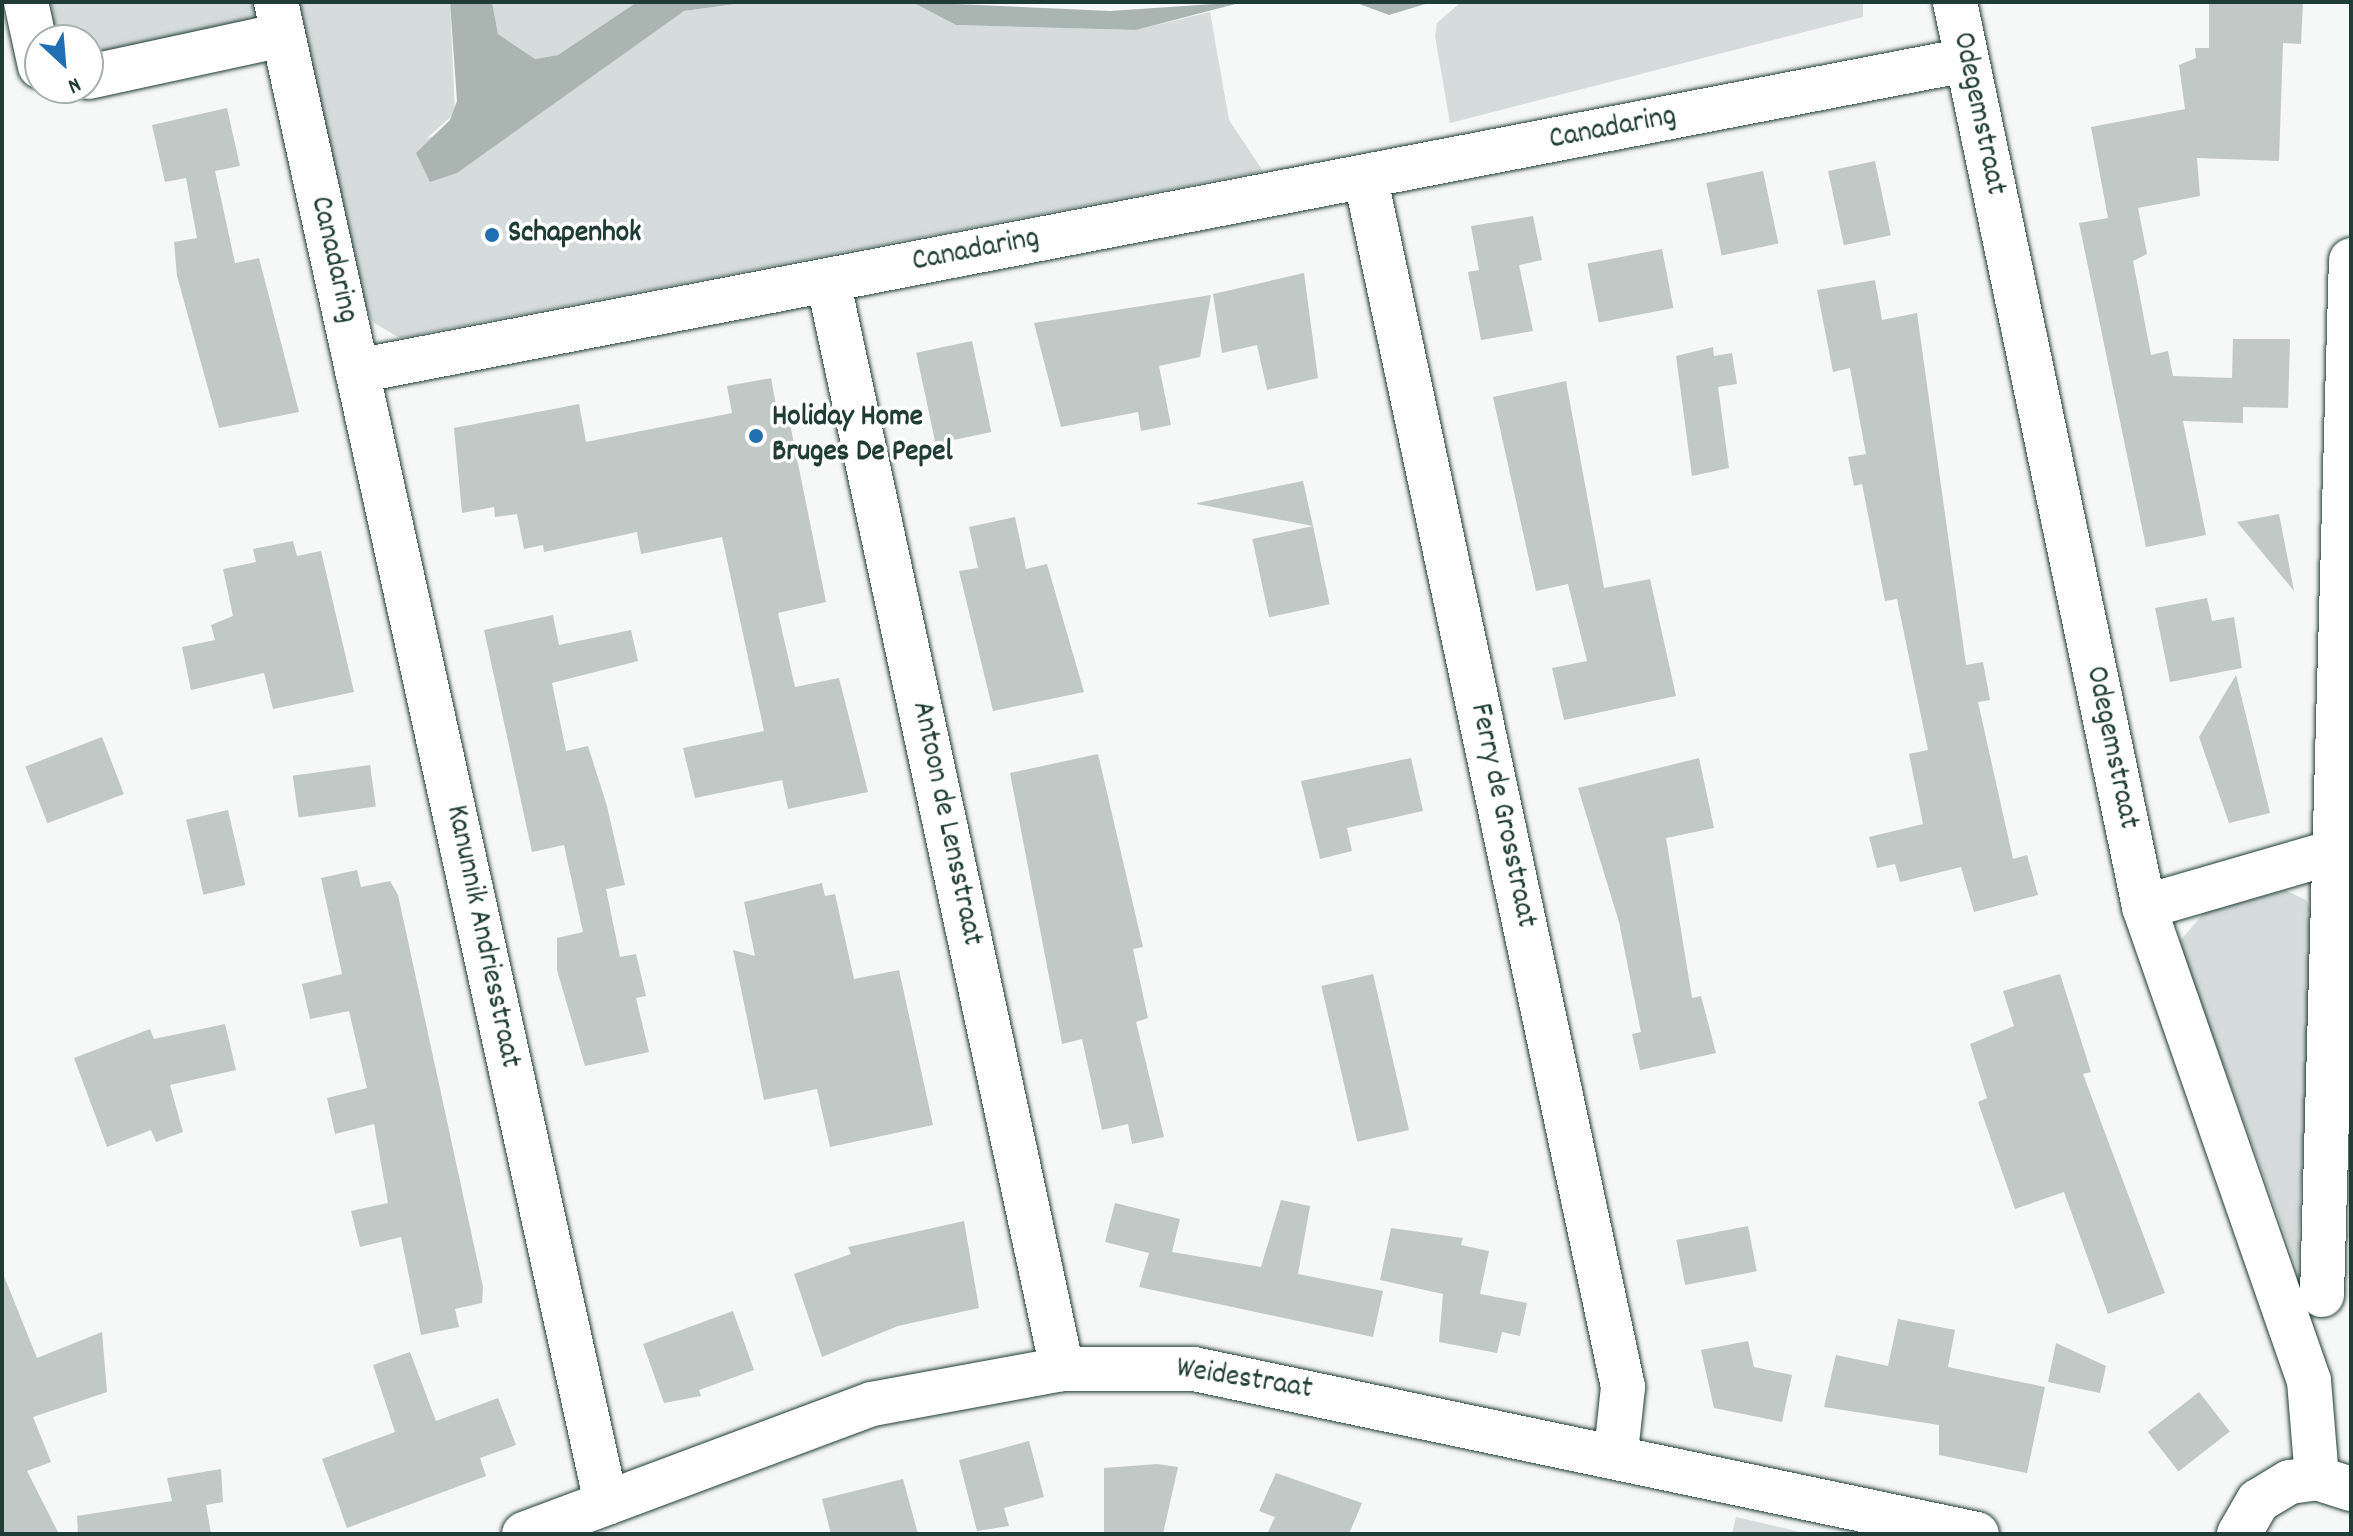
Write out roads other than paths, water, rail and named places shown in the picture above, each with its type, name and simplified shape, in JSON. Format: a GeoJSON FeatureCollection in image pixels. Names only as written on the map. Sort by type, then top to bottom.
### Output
{"type":"FeatureCollection","features":[{"type":"Feature","properties":{"kind":"street"},"geometry":{"type":"LineString","coordinates":[[26,2],[31,24]]}},
{"type":"Feature","properties":{"kind":"street","name":"Odegemstraat"},"geometry":{"type":"LineString","coordinates":[[1955,2],[2144,907],[2309,1381],[2334,1484]]}},
{"type":"Feature","properties":{"kind":"street"},"geometry":{"type":"LineString","coordinates":[[104,72],[279,19]]}},
{"type":"Feature","properties":{"kind":"street","name":"Canadaring"},"geometry":{"type":"LineString","coordinates":[[279,19],[357,371],[1366,180],[1966,60]]}},
{"type":"Feature","properties":{"kind":"street","name":"Ferry de Grosstraat"},"geometry":{"type":"LineString","coordinates":[[1366,180],[1623,1387],[1616,1453]]}},
{"type":"Feature","properties":{"kind":"street"},"geometry":{"type":"LineString","coordinates":[[2322,1295],[2330,853],[2351,260]]}},
{"type":"Feature","properties":{"kind":"street","name":"Antoon de Lensstraat"},"geometry":{"type":"LineString","coordinates":[[828,280],[1062,1369]]}},
{"type":"Feature","properties":{"kind":"street","name":"Kanunnik Andriesstraat"},"geometry":{"type":"LineString","coordinates":[[357,371],[606,1503]]}},
{"type":"Feature","properties":{"kind":"street"},"geometry":{"type":"LineString","coordinates":[[2144,907],[2330,853]]}},
{"type":"Feature","properties":{"kind":"street","name":"Weidestraat"},"geometry":{"type":"LineString","coordinates":[[524,1534],[872,1404],[1062,1369],[1194,1369],[1616,1453],[1977,1534]]}},
{"type":"Feature","properties":{"kind":"street"},"geometry":{"type":"LineString","coordinates":[[2239,1534],[2258,1501],[2290,1482],[2334,1484]]}},
{"type":"Feature","properties":{"kind":"place","name":"Schapenhok"},"geometry":{"type":"Point","coordinates":[492,235]}},
{"type":"Feature","properties":{"kind":"place","name":"Holiday Home Bruges De Pepel"},"geometry":{"type":"Point","coordinates":[756,436]}}]}
